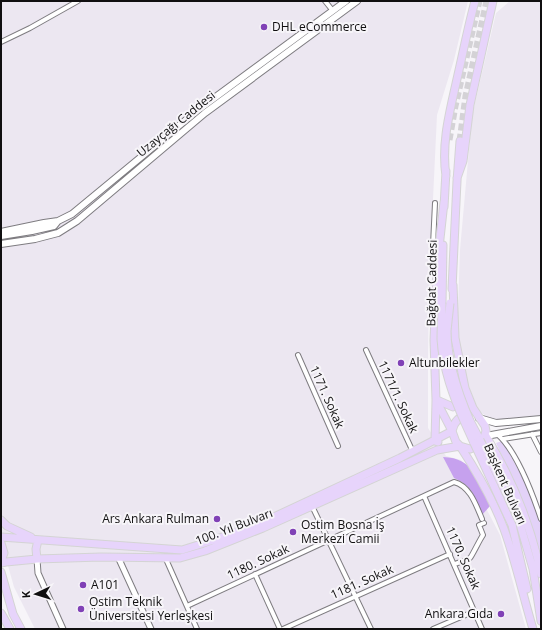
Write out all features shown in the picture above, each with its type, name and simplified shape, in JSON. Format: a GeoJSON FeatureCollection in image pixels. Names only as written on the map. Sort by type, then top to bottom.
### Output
{"type":"FeatureCollection","features":[{"type":"Feature","properties":{"kind":"main road","name":"Uzayçağı Caddesi"},"geometry":{"type":"LineString","coordinates":[[1,236],[54,226],[58,221],[72,214],[198,110],[346,1]]}},
{"type":"Feature","properties":{"kind":"main road","name":"Uzayçağı Caddesi"},"geometry":{"type":"LineString","coordinates":[[1,246],[58,232],[77,221],[205,113],[357,1]]}},
{"type":"Feature","properties":{"kind":"main road"},"geometry":{"type":"LineString","coordinates":[[457,178],[463,161],[470,105],[494,2]]}},
{"type":"Feature","properties":{"kind":"main road"},"geometry":{"type":"LineString","coordinates":[[446,176],[444,160],[446,132],[474,3]]}},
{"type":"Feature","properties":{"kind":"main road","name":"Bağdat Caddesi"},"geometry":{"type":"LineString","coordinates":[[449,140],[444,202],[441,338],[443,358],[449,385],[468,422]]}},
{"type":"Feature","properties":{"kind":"main road","name":"Bağdat Caddesi"},"geometry":{"type":"LineString","coordinates":[[460,142],[457,178],[453,285],[447,332],[450,358],[456,384],[468,422]]}},
{"type":"Feature","properties":{"kind":"main road"},"geometry":{"type":"LineString","coordinates":[[437,450],[439,443],[435,440],[436,400],[434,340],[437,266],[444,202]]}},
{"type":"Feature","properties":{"kind":"main road"},"geometry":{"type":"LineString","coordinates":[[1,232],[58,221]]}},
{"type":"Feature","properties":{"kind":"main road"},"geometry":{"type":"LineString","coordinates":[[453,285],[456,349],[466,391],[473,408],[485,426],[480,439]]}},
{"type":"Feature","properties":{"kind":"main road"},"geometry":{"type":"LineString","coordinates":[[436,400],[453,406],[461,404],[466,391]]}},
{"type":"Feature","properties":{"kind":"main road"},"geometry":{"type":"LineString","coordinates":[[436,400],[456,442],[484,485],[504,528],[533,629]]}},
{"type":"Feature","properties":{"kind":"main road"},"geometry":{"type":"LineString","coordinates":[[452,431],[456,421],[464,415],[474,415],[496,423],[541,419]]}},
{"type":"Feature","properties":{"kind":"main road"},"geometry":{"type":"LineString","coordinates":[[468,422],[480,439],[497,457],[510,483],[529,529],[541,574]]}},
{"type":"Feature","properties":{"kind":"main road"},"geometry":{"type":"LineString","coordinates":[[480,439],[497,434],[541,426]]}},
{"type":"Feature","properties":{"kind":"main road","name":"100. Yıl Bulvarı"},"geometry":{"type":"LineString","coordinates":[[1,537],[182,550],[261,523],[413,452],[452,431]]}},
{"type":"Feature","properties":{"kind":"main road"},"geometry":{"type":"LineString","coordinates":[[460,446],[464,448],[475,448],[484,441],[480,439]]}},
{"type":"Feature","properties":{"kind":"main road","name":"Başkent Bulvarı"},"geometry":{"type":"LineString","coordinates":[[480,439],[518,517],[533,569],[541,621]]}},
{"type":"Feature","properties":{"kind":"main road","name":"Başkent Bulvarı"},"geometry":{"type":"LineString","coordinates":[[480,439],[512,525],[524,571],[533,629]]}},
{"type":"Feature","properties":{"kind":"main road","name":"100. Yıl Bulvarı"},"geometry":{"type":"LineString","coordinates":[[1,562],[37,559],[118,557],[180,558],[205,552],[263,528],[437,450],[460,446]]}},
{"type":"Feature","properties":{"kind":"main road"},"geometry":{"type":"LineString","coordinates":[[484,485],[479,466],[480,460],[484,454],[491,454],[497,457]]}},
{"type":"Feature","properties":{"kind":"main road"},"geometry":{"type":"LineString","coordinates":[[1,520],[7,526],[38,540],[36,550],[37,559]]}},
{"type":"Feature","properties":{"kind":"main road"},"geometry":{"type":"LineString","coordinates":[[1,543],[4,553],[1,562]]}},
{"type":"Feature","properties":{"kind":"main road"},"geometry":{"type":"LineString","coordinates":[[1,572],[13,614],[20,629]]}},
{"type":"Feature","properties":{"kind":"main road"},"geometry":{"type":"LineString","coordinates":[[1,613],[10,629]]}},
{"type":"Feature","properties":{"kind":"street"},"geometry":{"type":"LineString","coordinates":[[1,42],[30,28],[78,1]]}},
{"type":"Feature","properties":{"kind":"street"},"geometry":{"type":"LineString","coordinates":[[325,1],[333,11]]}},
{"type":"Feature","properties":{"kind":"street"},"geometry":{"type":"LineString","coordinates":[[432,266],[435,203]]}},
{"type":"Feature","properties":{"kind":"street","name":"1171/1. Sokak"},"geometry":{"type":"LineString","coordinates":[[366,350],[413,452]]}},
{"type":"Feature","properties":{"kind":"street","name":"1171. Sokak"},"geometry":{"type":"LineString","coordinates":[[298,355],[338,446]]}},
{"type":"Feature","properties":{"kind":"street"},"geometry":{"type":"LineString","coordinates":[[503,439],[541,433]]}},
{"type":"Feature","properties":{"kind":"street"},"geometry":{"type":"LineString","coordinates":[[497,434],[503,439],[522,472],[540,513],[541,519]]}},
{"type":"Feature","properties":{"kind":"street"},"geometry":{"type":"LineString","coordinates":[[532,434],[541,452]]}},
{"type":"Feature","properties":{"kind":"street","name":"1180. Sokak"},"geometry":{"type":"LineString","coordinates":[[187,606],[454,482],[460,484],[469,492],[483,521],[479,525],[483,535],[472,555],[470,558],[455,564]]}},
{"type":"Feature","properties":{"kind":"street","name":"1170. Sokak"},"geometry":{"type":"LineString","coordinates":[[424,496],[455,564],[482,629]]}},
{"type":"Feature","properties":{"kind":"street"},"geometry":{"type":"LineString","coordinates":[[312,506],[371,629]]}},
{"type":"Feature","properties":{"kind":"street","name":"1181. Sokak"},"geometry":{"type":"LineString","coordinates":[[282,629],[450,554]]}},
{"type":"Feature","properties":{"kind":"street"},"geometry":{"type":"LineString","coordinates":[[118,557],[151,629]]}},
{"type":"Feature","properties":{"kind":"street"},"geometry":{"type":"LineString","coordinates":[[164,557],[197,629]]}},
{"type":"Feature","properties":{"kind":"street"},"geometry":{"type":"LineString","coordinates":[[37,559],[38,573],[63,629]]}},
{"type":"Feature","properties":{"kind":"street"},"geometry":{"type":"LineString","coordinates":[[255,574],[282,629]]}},
{"type":"Feature","properties":{"kind":"street"},"geometry":{"type":"LineString","coordinates":[[433,629],[475,611]]}},
{"type":"Feature","properties":{"kind":"shaded area"},"geometry":{"type":"Polygon","coordinates":[[[1,1],[468,1],[454,60],[437,115],[429,283],[428,428],[446,456],[461,460],[500,535],[526,629],[35,629],[14,587],[1,541],[1,1]]]}},
{"type":"Feature","properties":{"kind":"shaded area"},"geometry":{"type":"Polygon","coordinates":[[[510,1],[541,1],[541,415],[494,420],[478,411],[467,381],[457,338],[460,250],[472,116],[496,13],[510,1]]]}},
{"type":"Feature","properties":{"kind":"shaded area"},"geometry":{"type":"Polygon","coordinates":[[[502,441],[524,480],[537,512],[541,530],[541,557],[537,542],[515,485],[496,443],[502,441]]]}},
{"type":"Feature","properties":{"kind":"shaded area"},"geometry":{"type":"Polygon","coordinates":[[[443,457],[453,458],[462,462],[469,466],[474,472],[490,506],[482,515],[469,488],[454,478],[443,457]]]}},
{"type":"Feature","properties":{"kind":"tunnel"},"geometry":{"type":"LineString","coordinates":[[449,140],[455,106],[479,1]]}},
{"type":"Feature","properties":{"kind":"tunnel"},"geometry":{"type":"LineString","coordinates":[[460,141],[466,96],[487,1]]}},
{"type":"Feature","properties":{"kind":"place","name":"DHL eCommerce"},"geometry":{"type":"Point","coordinates":[264,27]}},
{"type":"Feature","properties":{"kind":"place","name":"Altunbilekler"},"geometry":{"type":"Point","coordinates":[401,363]}},
{"type":"Feature","properties":{"kind":"place","name":"Ars Ankara Rulman"},"geometry":{"type":"Point","coordinates":[217,519]}},
{"type":"Feature","properties":{"kind":"place","name":"Ostim Bosna İş Merkezi Camii"},"geometry":{"type":"Point","coordinates":[293,532]}},
{"type":"Feature","properties":{"kind":"place","name":"A101"},"geometry":{"type":"Point","coordinates":[83,585]}},
{"type":"Feature","properties":{"kind":"place","name":"Ostim Teknik Üniversitesi Yerleşkesi"},"geometry":{"type":"Point","coordinates":[81,609]}},
{"type":"Feature","properties":{"kind":"place","name":"Ankara Gıda"},"geometry":{"type":"Point","coordinates":[501,614]}}]}
